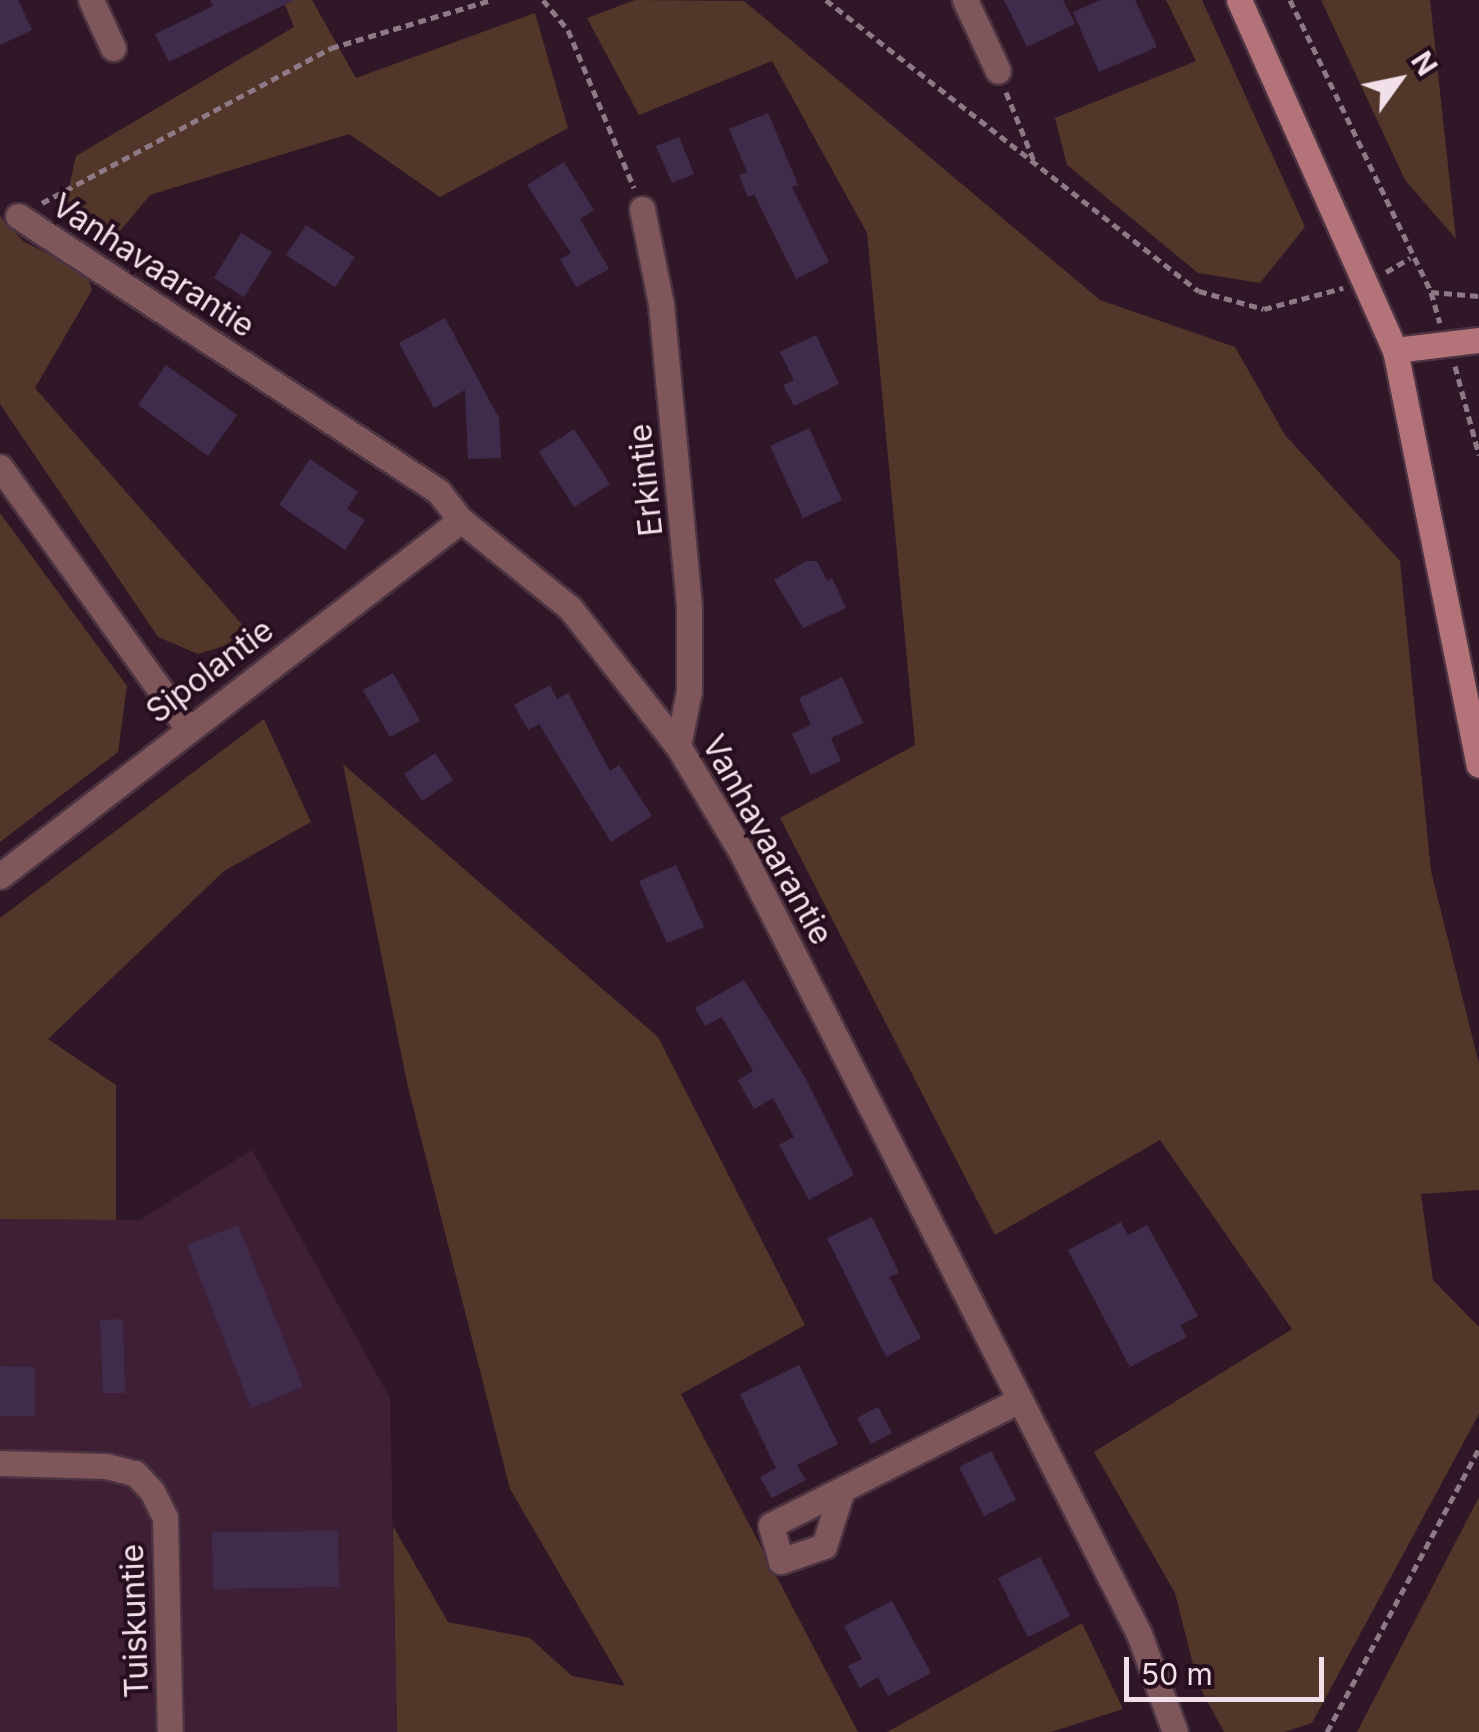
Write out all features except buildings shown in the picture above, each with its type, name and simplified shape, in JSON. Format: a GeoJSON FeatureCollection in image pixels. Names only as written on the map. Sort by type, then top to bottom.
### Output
{"type":"FeatureCollection","features":[{"type":"Feature","properties":{"kind":"street"},"geometry":{"type":"LineString","coordinates":[[91,0],[112,48]]}},
{"type":"Feature","properties":{"kind":"street"},"geometry":{"type":"LineString","coordinates":[[965,0],[998,71]]}},
{"type":"Feature","properties":{"kind":"street"},"geometry":{"type":"LineString","coordinates":[[1240,0],[1368,282],[1394,350],[1479,765]]}},
{"type":"Feature","properties":{"kind":"street","name":"Erkintie"},"geometry":{"type":"LineString","coordinates":[[642,210],[660,304],[690,607],[690,691],[678,746]]}},
{"type":"Feature","properties":{"kind":"street","name":"Vanhavaarantie"},"geometry":{"type":"LineString","coordinates":[[18,216],[438,491],[460,520],[570,608],[678,746],[742,853],[1140,1634],[1176,1732]]}},
{"type":"Feature","properties":{"kind":"street"},"geometry":{"type":"LineString","coordinates":[[1394,350],[1479,340]]}},
{"type":"Feature","properties":{"kind":"street"},"geometry":{"type":"LineString","coordinates":[[0,467],[188,728]]}},
{"type":"Feature","properties":{"kind":"street","name":"Sipolantie"},"geometry":{"type":"LineString","coordinates":[[0,876],[460,520]]}},
{"type":"Feature","properties":{"kind":"street"},"geometry":{"type":"LineString","coordinates":[[842,1490],[1019,1400]]}},
{"type":"Feature","properties":{"kind":"street","name":"Tuiskuntie"},"geometry":{"type":"LineString","coordinates":[[0,1463],[106,1466],[135,1473],[152,1491],[164,1518],[170,1732]]}},
{"type":"Feature","properties":{"kind":"path"},"geometry":{"type":"LineString","coordinates":[[18,216],[331,48],[491,0]]}},
{"type":"Feature","properties":{"kind":"path"},"geometry":{"type":"LineString","coordinates":[[543,0],[568,30],[642,210]]}},
{"type":"Feature","properties":{"kind":"path"},"geometry":{"type":"LineString","coordinates":[[826,0],[1199,291],[1264,310],[1368,282],[1410,258]]}},
{"type":"Feature","properties":{"kind":"path"},"geometry":{"type":"LineString","coordinates":[[1290,0],[1410,258],[1431,292],[1479,455]]}},
{"type":"Feature","properties":{"kind":"path"},"geometry":{"type":"LineString","coordinates":[[998,71],[1036,164]]}},
{"type":"Feature","properties":{"kind":"path"},"geometry":{"type":"LineString","coordinates":[[1431,292],[1479,296]]}},
{"type":"Feature","properties":{"kind":"path"},"geometry":{"type":"LineString","coordinates":[[1328,1732],[1479,1450]]}},
{"type":"Feature","properties":{"kind":"shaded area"},"geometry":{"type":"Polygon","coordinates":[[[283,0],[312,0],[356,78],[535,13],[568,128],[440,197],[349,134],[150,195],[115,237],[64,209],[76,156],[294,27],[283,0]]]}},
{"type":"Feature","properties":{"kind":"shaded area"},"geometry":{"type":"Polygon","coordinates":[[[635,0],[744,1],[1100,300],[1235,347],[1285,435],[1400,561],[1431,871],[1479,1064],[1479,1190],[1421,1194],[1433,1280],[1479,1327],[1479,1414],[1312,1723],[1284,1732],[1224,1732],[1198,1684],[1175,1593],[1094,1452],[1292,1329],[1160,1140],[995,1235],[780,818],[915,745],[867,233],[772,61],[639,115],[587,18],[635,0]]]}},
{"type":"Feature","properties":{"kind":"shaded area"},"geometry":{"type":"Polygon","coordinates":[[[1166,0],[1202,0],[1305,227],[1260,283],[1198,273],[1067,165],[1055,118],[1196,61],[1166,0]]]}},
{"type":"Feature","properties":{"kind":"shaded area"},"geometry":{"type":"Polygon","coordinates":[[[1321,0],[1430,0],[1456,239],[1405,180],[1321,0]]]}},
{"type":"Feature","properties":{"kind":"shaded area"},"geometry":{"type":"Polygon","coordinates":[[[0,216],[23,241],[87,274],[92,290],[35,388],[253,637],[198,654],[158,637],[0,404],[0,216]]]}},
{"type":"Feature","properties":{"kind":"shaded area"},"geometry":{"type":"Polygon","coordinates":[[[0,513],[127,686],[118,752],[0,842],[0,513]]]}},
{"type":"Feature","properties":{"kind":"shaded area"},"geometry":{"type":"Polygon","coordinates":[[[264,719],[311,822],[224,871],[48,1039],[116,1085],[116,1220],[0,1219],[0,918],[264,719]]]}},
{"type":"Feature","properties":{"kind":"shaded area"},"geometry":{"type":"Polygon","coordinates":[[[343,764],[658,1037],[805,1325],[681,1394],[858,1732],[397,1732],[393,1526],[448,1622],[530,1638],[572,1676],[625,1686],[510,1489],[407,1083],[343,764]]]}},
{"type":"Feature","properties":{"kind":"shaded area"},"geometry":{"type":"Polygon","coordinates":[[[252,1150],[390,1398],[397,1732],[0,1732],[0,1219],[140,1220],[252,1150]]]}},
{"type":"Feature","properties":{"kind":"shaded area"},"geometry":{"type":"Polygon","coordinates":[[[1479,1497],[1479,1732],[1357,1732],[1479,1497]]]}},
{"type":"Feature","properties":{"kind":"shaded area"},"geometry":{"type":"Polygon","coordinates":[[[1082,1623],[1123,1709],[1051,1732],[887,1732],[1082,1623]]]}}]}
